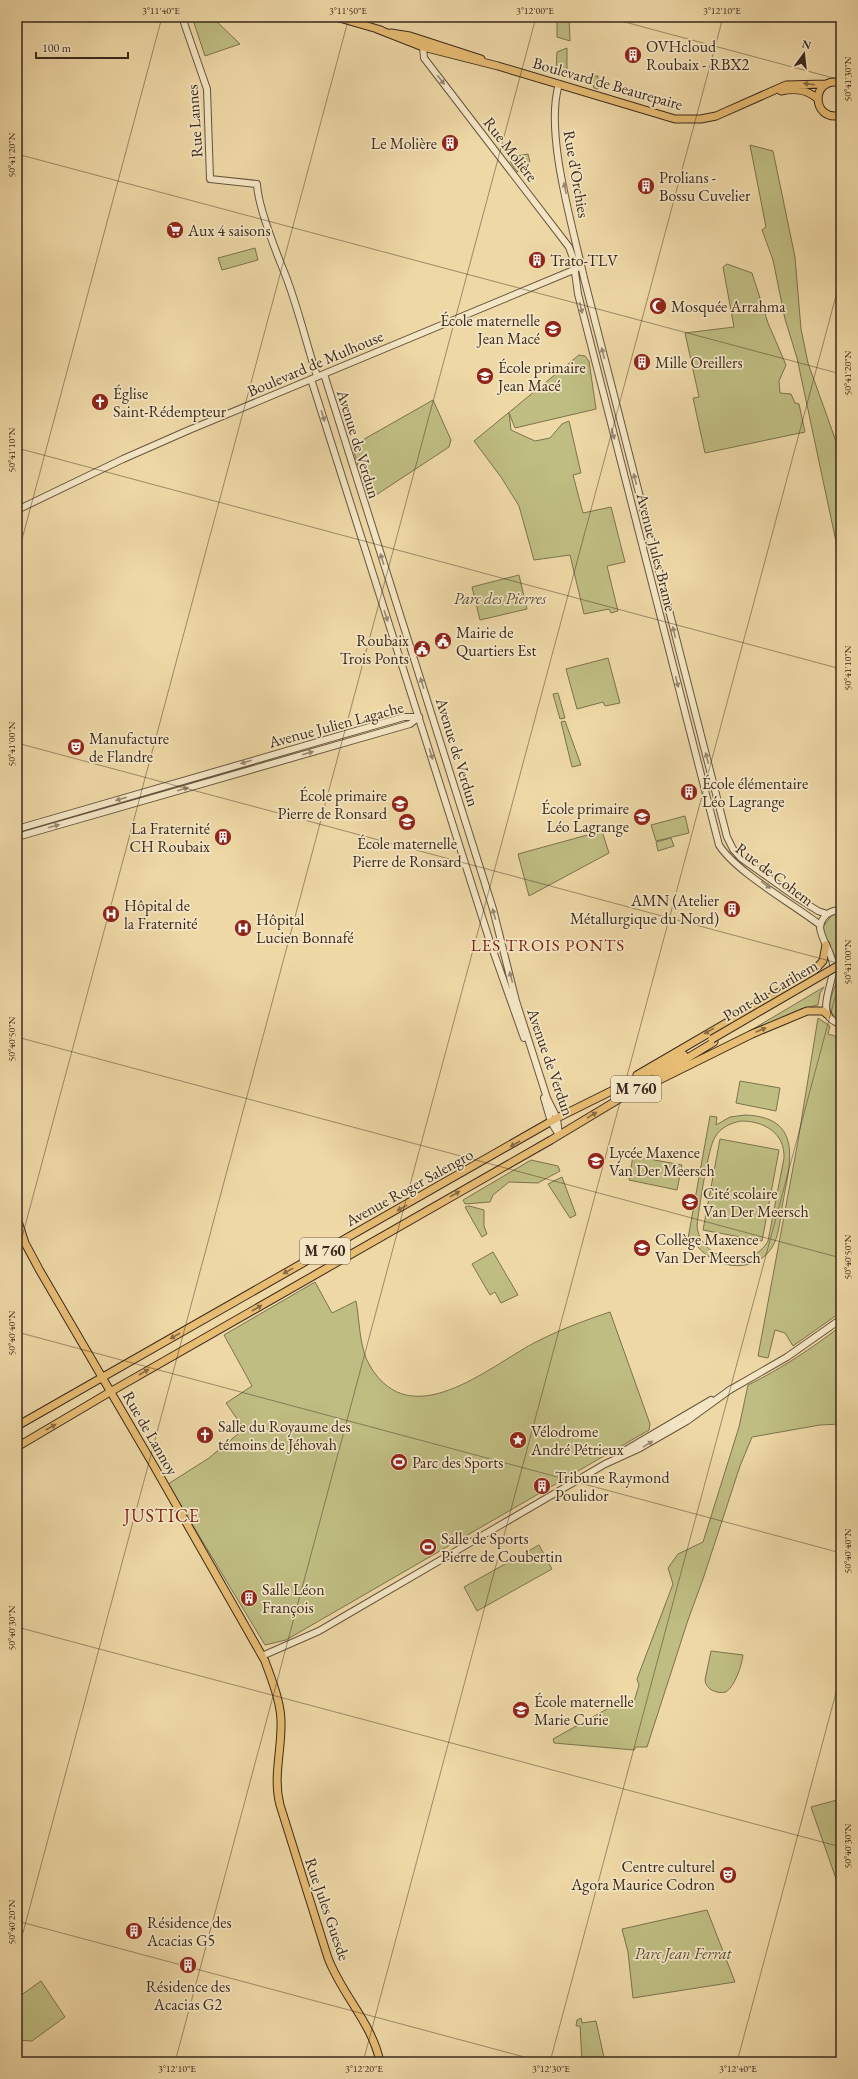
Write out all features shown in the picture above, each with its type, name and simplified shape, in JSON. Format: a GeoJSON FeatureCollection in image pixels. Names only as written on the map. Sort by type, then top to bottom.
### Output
{"type":"FeatureCollection","features":[{"type":"Feature","properties":{"kind":"main road","name":"Boulevard de Beaurepaire"},"geometry":{"type":"LineString","coordinates":[[336,17],[424,44],[471,55],[498,66],[675,119],[701,119],[734,109],[772,93]]}},
{"type":"Feature","properties":{"kind":"main road"},"geometry":{"type":"LineString","coordinates":[[772,93],[791,84],[826,84],[840,82]]}},
{"type":"Feature","properties":{"kind":"main road"},"geometry":{"type":"LineString","coordinates":[[826,84],[819,91],[819,106],[826,114],[841,116]]}},
{"type":"Feature","properties":{"kind":"main road"},"geometry":{"type":"LineString","coordinates":[[772,93],[788,90],[800,90],[809,92],[818,99]]}},
{"type":"Feature","properties":{"kind":"main road"},"geometry":{"type":"LineString","coordinates":[[619,1086],[812,972],[823,961],[826,944]]}},
{"type":"Feature","properties":{"kind":"main road","name":"Pont du Carihem"},"geometry":{"type":"LineString","coordinates":[[713,1041],[841,964]]}},
{"type":"Feature","properties":{"kind":"main road","name":"Pont du Carihem"},"geometry":{"type":"LineString","coordinates":[[713,1041],[841,968]]}},
{"type":"Feature","properties":{"kind":"main road"},"geometry":{"type":"LineString","coordinates":[[625,1096],[668,1077],[732,1043],[807,1011],[823,1011],[828,1015]]}},
{"type":"Feature","properties":{"kind":"main road","name":"Avenue Roger Salengro"},"geometry":{"type":"LineString","coordinates":[[102,1377],[554,1120],[619,1086],[713,1041]]}},
{"type":"Feature","properties":{"kind":"main road","name":"Avenue Roger Salengro"},"geometry":{"type":"LineString","coordinates":[[110,1392],[349,1257],[625,1096],[713,1041]]}},
{"type":"Feature","properties":{"kind":"main road","name":"Rue de Lannoy"},"geometry":{"type":"LineString","coordinates":[[17,1218],[30,1254],[264,1658],[274,1686],[281,1718],[278,1756]]}},
{"type":"Feature","properties":{"kind":"main road","name":"M 760"},"geometry":{"type":"LineString","coordinates":[[17,1426],[102,1377]]}},
{"type":"Feature","properties":{"kind":"main road","name":"M 760"},"geometry":{"type":"LineString","coordinates":[[17,1447],[110,1392]]}},
{"type":"Feature","properties":{"kind":"main road","name":"Rue Jules Guesde"},"geometry":{"type":"LineString","coordinates":[[278,1756],[276,1781],[279,1801],[314,1918],[332,1967],[372,2034],[380,2062]]}},
{"type":"Feature","properties":{"kind":"street","name":"Rue Lannes"},"geometry":{"type":"LineString","coordinates":[[182,17],[207,89],[210,179],[257,184]]}},
{"type":"Feature","properties":{"kind":"street","name":"Rue Molière"},"geometry":{"type":"LineString","coordinates":[[424,44],[424,58],[563,237],[571,252],[574,270]]}},
{"type":"Feature","properties":{"kind":"street","name":"Rue d'Orchies"},"geometry":{"type":"LineString","coordinates":[[559,84],[554,102],[555,135],[574,234],[582,267]]}},
{"type":"Feature","properties":{"kind":"street","name":"Avenue de Verdun"},"geometry":{"type":"LineString","coordinates":[[257,184],[259,196],[279,262],[287,279],[314,378],[490,942],[516,1020],[528,1047],[554,1120]]}},
{"type":"Feature","properties":{"kind":"street"},"geometry":{"type":"LineString","coordinates":[[563,237],[571,238],[574,234]]}},
{"type":"Feature","properties":{"kind":"street","name":"Boulevard de Mulhouse"},"geometry":{"type":"LineString","coordinates":[[17,510],[122,459],[582,267]]}},
{"type":"Feature","properties":{"kind":"street","name":"Avenue Jules Brame"},"geometry":{"type":"LineString","coordinates":[[582,267],[727,836]]}},
{"type":"Feature","properties":{"kind":"street","name":"Avenue Jules Brame"},"geometry":{"type":"LineString","coordinates":[[574,270],[578,294],[717,840]]}},
{"type":"Feature","properties":{"kind":"street","name":"Avenue de Verdun"},"geometry":{"type":"LineString","coordinates":[[324,374],[490,902],[529,1042],[558,1135]]}},
{"type":"Feature","properties":{"kind":"street"},"geometry":{"type":"LineString","coordinates":[[636,523],[646,520]]}},
{"type":"Feature","properties":{"kind":"street","name":"Avenue Julien Lagache"},"geometry":{"type":"LineString","coordinates":[[17,829],[404,716],[419,717]]}},
{"type":"Feature","properties":{"kind":"street","name":"Avenue Julien Lagache"},"geometry":{"type":"LineString","coordinates":[[17,837],[410,724],[419,717]]}},
{"type":"Feature","properties":{"kind":"street"},"geometry":{"type":"LineString","coordinates":[[717,840],[727,836]]}},
{"type":"Feature","properties":{"kind":"street","name":"Rue de Cohem"},"geometry":{"type":"LineString","coordinates":[[727,836],[733,849],[741,858],[811,907],[827,914]]}},
{"type":"Feature","properties":{"kind":"street","name":"Rue de Cohem"},"geometry":{"type":"LineString","coordinates":[[717,840],[725,853],[736,864],[820,925]]}},
{"type":"Feature","properties":{"kind":"street"},"geometry":{"type":"LineString","coordinates":[[736,864],[741,858]]}},
{"type":"Feature","properties":{"kind":"street"},"geometry":{"type":"LineString","coordinates":[[753,876],[758,870]]}},
{"type":"Feature","properties":{"kind":"street"},"geometry":{"type":"LineString","coordinates":[[841,910],[827,914],[820,925],[833,966],[833,977],[826,1004],[828,1015],[833,1021],[841,1024]]}},
{"type":"Feature","properties":{"kind":"street"},"geometry":{"type":"LineString","coordinates":[[264,1658],[319,1631],[605,1464],[662,1427],[731,1389],[803,1346],[841,1319]]}},
{"type":"Feature","properties":{"kind":"green space"},"geometry":{"type":"Polygon","coordinates":[[[192,17],[212,17],[240,44],[205,56],[192,17]]]}},
{"type":"Feature","properties":{"kind":"green space"},"geometry":{"type":"Polygon","coordinates":[[[557,17],[569,17],[570,41],[557,37],[557,17]]]}},
{"type":"Feature","properties":{"kind":"green space"},"geometry":{"type":"Polygon","coordinates":[[[567,48],[567,74],[574,76],[598,76],[598,89],[594,88],[593,85],[559,75],[556,71],[557,52],[567,48]]]}},
{"type":"Feature","properties":{"kind":"green space"},"geometry":{"type":"Polygon","coordinates":[[[750,145],[773,151],[795,257],[801,329],[808,363],[838,447],[841,447],[841,565],[797,358],[785,319],[773,260],[762,230],[766,227],[750,145]]]}},
{"type":"Feature","properties":{"kind":"green space"},"geometry":{"type":"Polygon","coordinates":[[[528,154],[530,162],[517,172],[510,162],[512,157],[528,154]]]}},
{"type":"Feature","properties":{"kind":"green space"},"geometry":{"type":"Polygon","coordinates":[[[255,248],[258,260],[222,270],[218,258],[255,248]]]}},
{"type":"Feature","properties":{"kind":"green space"},"geometry":{"type":"Polygon","coordinates":[[[727,264],[752,273],[768,323],[786,365],[779,381],[780,393],[791,394],[795,403],[799,404],[805,432],[705,453],[693,398],[699,397],[685,333],[734,327],[723,267],[727,264]]]}},
{"type":"Feature","properties":{"kind":"green space"},"geometry":{"type":"Polygon","coordinates":[[[579,355],[585,356],[589,361],[596,409],[515,428],[509,413],[511,430],[535,441],[550,438],[562,424],[569,421],[581,473],[573,475],[583,513],[611,507],[625,562],[607,566],[618,611],[611,613],[609,609],[584,614],[570,555],[534,560],[519,506],[501,477],[474,441],[579,355]]]}},
{"type":"Feature","properties":{"kind":"green space"},"geometry":{"type":"Polygon","coordinates":[[[433,400],[451,440],[449,447],[373,497],[367,495],[352,446],[433,400]]]}},
{"type":"Feature","properties":{"kind":"green space","name":"Parc des Pierres"},"geometry":{"type":"Polygon","coordinates":[[[519,575],[527,609],[480,620],[472,587],[519,575]]]}},
{"type":"Feature","properties":{"kind":"green space"},"geometry":{"type":"Polygon","coordinates":[[[608,658],[620,703],[605,706],[603,702],[577,709],[566,669],[608,658]]]}},
{"type":"Feature","properties":{"kind":"green space"},"geometry":{"type":"Polygon","coordinates":[[[558,693],[565,718],[560,719],[553,694],[558,693]]]}},
{"type":"Feature","properties":{"kind":"green space"},"geometry":{"type":"Polygon","coordinates":[[[565,721],[581,765],[572,767],[561,722],[565,721]]]}},
{"type":"Feature","properties":{"kind":"green space"},"geometry":{"type":"Polygon","coordinates":[[[685,816],[689,833],[656,841],[651,825],[685,816]]]}},
{"type":"Feature","properties":{"kind":"green space"},"geometry":{"type":"Polygon","coordinates":[[[602,831],[609,853],[529,896],[518,854],[602,831]]]}},
{"type":"Feature","properties":{"kind":"green space"},"geometry":{"type":"Polygon","coordinates":[[[671,838],[674,846],[658,851],[656,842],[671,838]]]}},
{"type":"Feature","properties":{"kind":"green space"},"geometry":{"type":"Polygon","coordinates":[[[838,913],[841,914],[841,1020],[834,1016],[831,1011],[830,999],[837,980],[838,968],[826,939],[823,927],[831,916],[838,913]]]}},
{"type":"Feature","properties":{"kind":"green space"},"geometry":{"type":"Polygon","coordinates":[[[824,987],[820,993],[818,1005],[801,1009],[736,1039],[824,987]]]}},
{"type":"Feature","properties":{"kind":"green space"},"geometry":{"type":"Polygon","coordinates":[[[818,1018],[830,1026],[828,1034],[838,1037],[841,1029],[841,1312],[793,1346],[785,1333],[775,1330],[768,1358],[758,1356],[798,1141],[818,1018]]]}},
{"type":"Feature","properties":{"kind":"green space"},"geometry":{"type":"Polygon","coordinates":[[[740,1081],[780,1088],[776,1111],[736,1103],[740,1081]]]}},
{"type":"Feature","properties":{"kind":"green space"},"geometry":{"type":"Polygon","coordinates":[[[745,1115],[764,1118],[777,1124],[785,1133],[789,1145],[790,1158],[788,1172],[779,1226],[774,1244],[763,1258],[753,1263],[742,1265],[720,1263],[701,1250],[694,1241],[693,1245],[687,1244],[710,1116],[717,1117],[716,1125],[730,1117],[745,1115]],[[741,1121],[730,1124],[723,1128],[715,1137],[712,1143],[702,1193],[697,1225],[700,1237],[707,1247],[716,1254],[727,1258],[739,1259],[750,1256],[760,1251],[768,1241],[784,1158],[781,1142],[777,1135],[765,1126],[758,1123],[741,1121]]]}},
{"type":"Feature","properties":{"kind":"green space"},"geometry":{"type":"Polygon","coordinates":[[[720,1139],[779,1150],[762,1241],[703,1230],[720,1139]]]}},
{"type":"Feature","properties":{"kind":"green space"},"geometry":{"type":"Polygon","coordinates":[[[633,1156],[682,1165],[677,1190],[629,1180],[633,1156]]]}},
{"type":"Feature","properties":{"kind":"green space"},"geometry":{"type":"Polygon","coordinates":[[[531,1160],[558,1166],[560,1171],[538,1183],[509,1182],[493,1195],[490,1202],[465,1204],[463,1200],[531,1160]]]}},
{"type":"Feature","properties":{"kind":"green space"},"geometry":{"type":"Polygon","coordinates":[[[562,1177],[576,1215],[570,1218],[548,1184],[562,1177]]]}},
{"type":"Feature","properties":{"kind":"green space"},"geometry":{"type":"Polygon","coordinates":[[[469,1206],[484,1210],[484,1226],[487,1234],[482,1237],[465,1207],[469,1206]]]}},
{"type":"Feature","properties":{"kind":"green space"},"geometry":{"type":"Polygon","coordinates":[[[493,1252],[518,1295],[501,1303],[495,1292],[490,1295],[472,1264],[493,1252]]]}},
{"type":"Feature","properties":{"kind":"green space","name":"Parc des Sports"},"geometry":{"type":"Polygon","coordinates":[[[315,1282],[332,1313],[356,1301],[362,1343],[366,1359],[387,1386],[406,1395],[428,1396],[450,1390],[494,1367],[543,1338],[610,1312],[650,1424],[649,1430],[286,1640],[265,1645],[168,1484],[209,1458],[244,1429],[226,1403],[252,1386],[224,1335],[315,1282]]]}},
{"type":"Feature","properties":{"kind":"green space"},"geometry":{"type":"Polygon","coordinates":[[[841,1326],[841,1424],[820,1425],[752,1437],[740,1466],[647,1747],[636,1747],[634,1750],[554,1743],[553,1739],[616,1704],[627,1708],[633,1705],[639,1685],[637,1679],[673,1584],[668,1568],[678,1554],[703,1542],[739,1427],[748,1385],[796,1358],[841,1326]]]}},
{"type":"Feature","properties":{"kind":"green space"},"geometry":{"type":"Polygon","coordinates":[[[539,1545],[552,1569],[477,1611],[464,1587],[539,1545]]]}},
{"type":"Feature","properties":{"kind":"green space"},"geometry":{"type":"Polygon","coordinates":[[[711,1651],[743,1655],[740,1670],[732,1685],[726,1692],[716,1692],[707,1686],[705,1680],[711,1651]]]}},
{"type":"Feature","properties":{"kind":"green space"},"geometry":{"type":"Polygon","coordinates":[[[841,1799],[841,1893],[811,1807],[841,1799]]]}},
{"type":"Feature","properties":{"kind":"green space","name":"Parc Jean Ferrat"},"geometry":{"type":"Polygon","coordinates":[[[707,1910],[735,1982],[633,1998],[628,1952],[622,1929],[707,1910]]]}},
{"type":"Feature","properties":{"kind":"green space"},"geometry":{"type":"Polygon","coordinates":[[[41,1981],[65,2017],[32,2041],[17,2040],[17,1998],[41,1981]]]}},
{"type":"Feature","properties":{"kind":"green space"},"geometry":{"type":"Polygon","coordinates":[[[581,2018],[582,2023],[596,2021],[605,2062],[582,2062],[580,2026],[576,2026],[577,2020],[581,2018]]]}},
{"type":"Feature","properties":{"kind":"place","name":"OVHcloud Roubaix - RBX2"},"geometry":{"type":"Point","coordinates":[633,55]}},
{"type":"Feature","properties":{"kind":"place","name":"Le Molière"},"geometry":{"type":"Point","coordinates":[450,143]}},
{"type":"Feature","properties":{"kind":"place","name":"Prolians - Bossu Cuvelier"},"geometry":{"type":"Point","coordinates":[646,186]}},
{"type":"Feature","properties":{"kind":"place","name":"Aux 4 saisons"},"geometry":{"type":"Point","coordinates":[175,230]}},
{"type":"Feature","properties":{"kind":"place","name":"Trato-TLV"},"geometry":{"type":"Point","coordinates":[537,260]}},
{"type":"Feature","properties":{"kind":"place","name":"Mosquée Arrahma"},"geometry":{"type":"Point","coordinates":[658,306]}},
{"type":"Feature","properties":{"kind":"place","name":"École maternelle Jean Macé"},"geometry":{"type":"Point","coordinates":[553,329]}},
{"type":"Feature","properties":{"kind":"place","name":"Mille Oreillers"},"geometry":{"type":"Point","coordinates":[642,362]}},
{"type":"Feature","properties":{"kind":"place","name":"École primaire Jean Macé"},"geometry":{"type":"Point","coordinates":[485,376]}},
{"type":"Feature","properties":{"kind":"place","name":"Église Saint-Rédempteur"},"geometry":{"type":"Point","coordinates":[100,402]}},
{"type":"Feature","properties":{"kind":"place","name":"Mairie de Quartiers Est"},"geometry":{"type":"Point","coordinates":[443,641]}},
{"type":"Feature","properties":{"kind":"place","name":"Roubaix Trois Ponts"},"geometry":{"type":"Point","coordinates":[422,649]}},
{"type":"Feature","properties":{"kind":"place","name":"Manufacture de Flandre"},"geometry":{"type":"Point","coordinates":[76,747]}},
{"type":"Feature","properties":{"kind":"place","name":"École élémentaire Léo Lagrange"},"geometry":{"type":"Point","coordinates":[689,792]}},
{"type":"Feature","properties":{"kind":"place","name":"École primaire Pierre de Ronsard"},"geometry":{"type":"Point","coordinates":[400,804]}},
{"type":"Feature","properties":{"kind":"place","name":"École primaire Léo Lagrange"},"geometry":{"type":"Point","coordinates":[642,817]}},
{"type":"Feature","properties":{"kind":"place","name":"École maternelle Pierre de Ronsard"},"geometry":{"type":"Point","coordinates":[407,822]}},
{"type":"Feature","properties":{"kind":"place","name":"La Fraternité CH Roubaix"},"geometry":{"type":"Point","coordinates":[223,837]}},
{"type":"Feature","properties":{"kind":"place","name":"AMN (Atelier Métallurgique du Nord)"},"geometry":{"type":"Point","coordinates":[732,909]}},
{"type":"Feature","properties":{"kind":"place","name":"Hôpital de la Fraternité"},"geometry":{"type":"Point","coordinates":[111,914]}},
{"type":"Feature","properties":{"kind":"place","name":"Hôpital Lucien Bonnafé"},"geometry":{"type":"Point","coordinates":[243,928]}},
{"type":"Feature","properties":{"kind":"place","name":"Lycée Maxence Van Der Meersch"},"geometry":{"type":"Point","coordinates":[596,1161]}},
{"type":"Feature","properties":{"kind":"place","name":"Cité scolaire Van Der Meersch"},"geometry":{"type":"Point","coordinates":[690,1202]}},
{"type":"Feature","properties":{"kind":"place","name":"Collège Maxence Van Der Meersch"},"geometry":{"type":"Point","coordinates":[642,1248]}},
{"type":"Feature","properties":{"kind":"place","name":"Salle du Royaume des témoins de Jéhovah"},"geometry":{"type":"Point","coordinates":[205,1435]}},
{"type":"Feature","properties":{"kind":"place","name":"Vélodrome André Pétrieux"},"geometry":{"type":"Point","coordinates":[518,1440]}},
{"type":"Feature","properties":{"kind":"place","name":"Parc des Sports"},"geometry":{"type":"Point","coordinates":[399,1462]}},
{"type":"Feature","properties":{"kind":"place","name":"Tribune Raymond Poulidor"},"geometry":{"type":"Point","coordinates":[542,1486]}},
{"type":"Feature","properties":{"kind":"place","name":"Salle de Sports Pierre de Coubertin"},"geometry":{"type":"Point","coordinates":[428,1547]}},
{"type":"Feature","properties":{"kind":"place","name":"Salle Léon François"},"geometry":{"type":"Point","coordinates":[249,1598]}},
{"type":"Feature","properties":{"kind":"place","name":"École maternelle Marie Curie"},"geometry":{"type":"Point","coordinates":[521,1710]}},
{"type":"Feature","properties":{"kind":"place","name":"Centre culturel Agora Maurice Codron"},"geometry":{"type":"Point","coordinates":[728,1875]}},
{"type":"Feature","properties":{"kind":"place","name":"Résidence des Acacias G5"},"geometry":{"type":"Point","coordinates":[134,1931]}},
{"type":"Feature","properties":{"kind":"place","name":"Résidence des Acacias G2"},"geometry":{"type":"Point","coordinates":[188,1965]}},
{"type":"Feature","properties":{"kind":"district","name":"LES TROIS PONTS"},"geometry":{"type":"Point","coordinates":[548,945]}},
{"type":"Feature","properties":{"kind":"district","name":"JUSTICE"},"geometry":{"type":"Point","coordinates":[162,1516]}}]}
